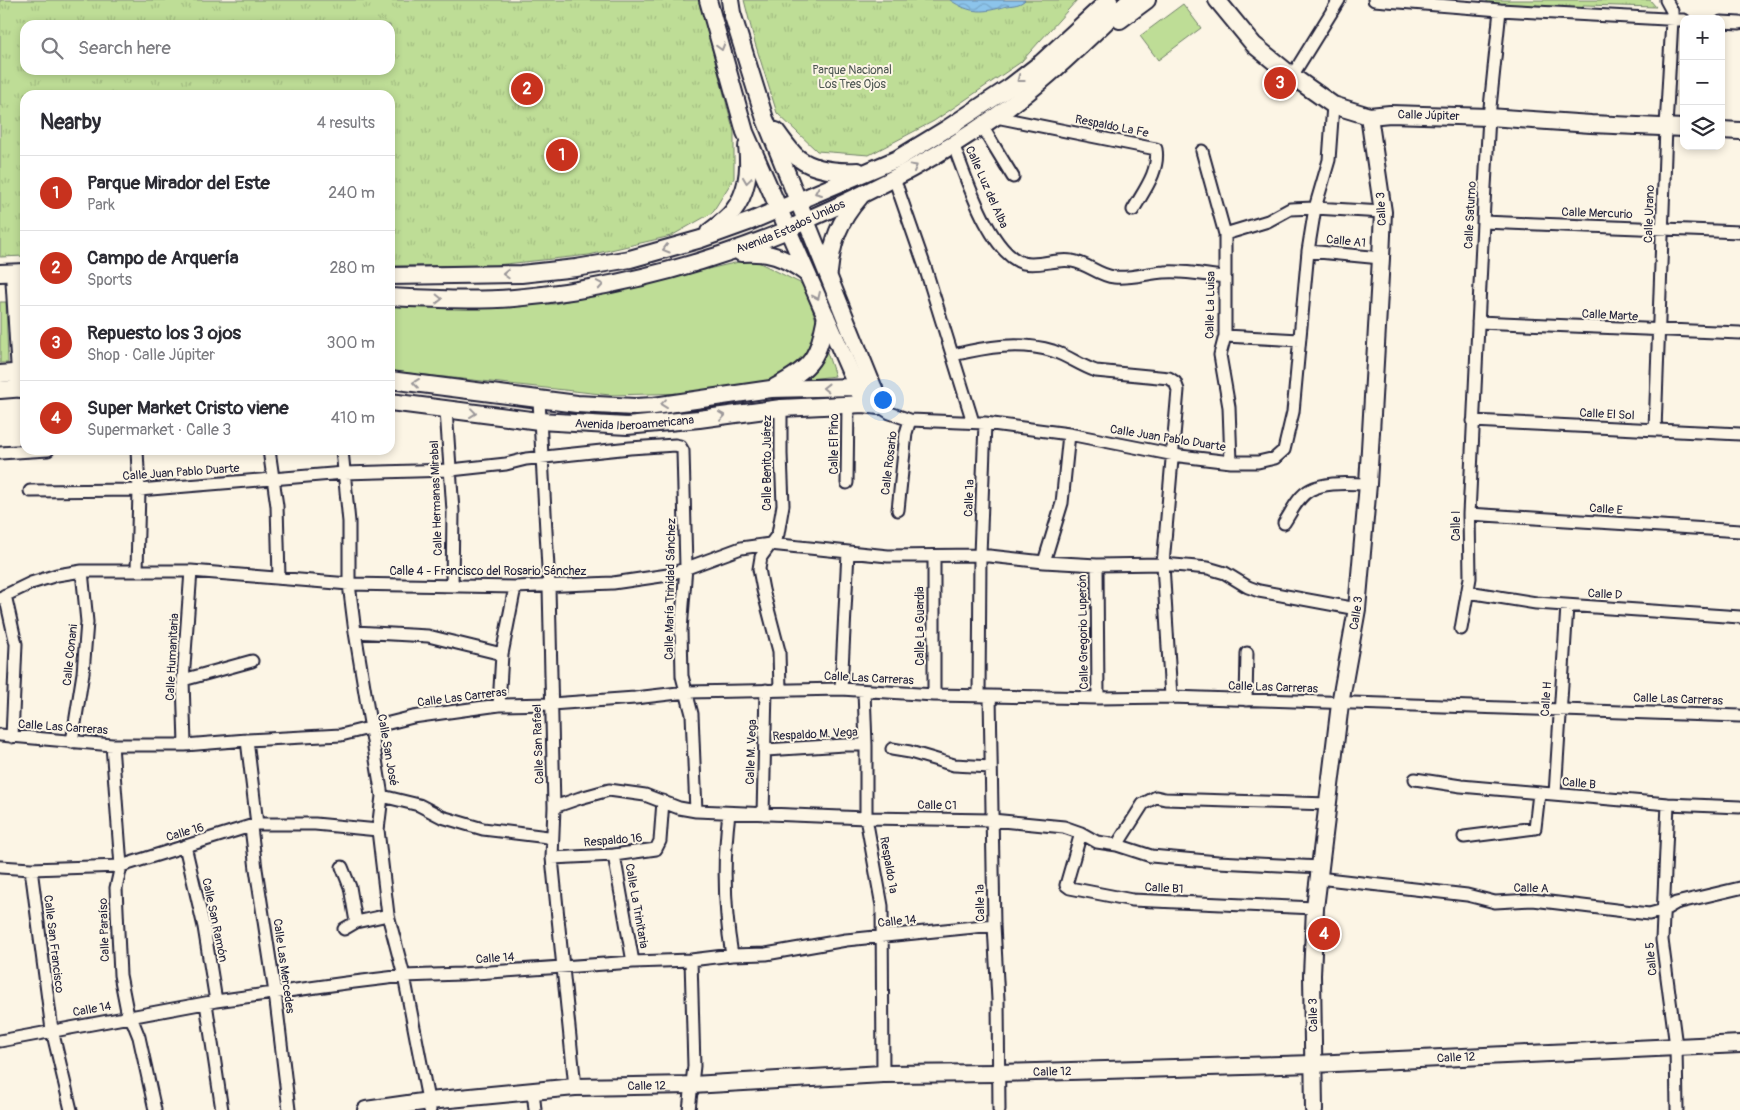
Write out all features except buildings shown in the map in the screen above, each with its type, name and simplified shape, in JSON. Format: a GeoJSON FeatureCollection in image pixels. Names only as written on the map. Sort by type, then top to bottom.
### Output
{"type":"FeatureCollection","features":[{"type":"Feature","properties":{"kind":"street"},"geometry":{"type":"LineString","coordinates":[[708,0],[745,132],[857,387],[871,405]]}},
{"type":"Feature","properties":{"kind":"street"},"geometry":{"type":"LineString","coordinates":[[730,0],[732,13],[765,119],[874,389],[871,405]]}},
{"type":"Feature","properties":{"kind":"street"},"geometry":{"type":"LineString","coordinates":[[1041,63],[1095,0]]}},
{"type":"Feature","properties":{"kind":"street","name":"Avenida Estados Unidos"},"geometry":{"type":"LineString","coordinates":[[395,276],[521,274],[576,268],[630,259],[701,239],[752,221],[897,159],[948,128],[1010,87],[1041,63],[1109,0]]}},
{"type":"Feature","properties":{"kind":"street","name":"Avenida Estados Unidos"},"geometry":{"type":"LineString","coordinates":[[395,297],[513,298],[559,292],[622,281],[687,266],[787,230],[861,196],[953,144],[989,121],[1060,65],[1129,0]]}},
{"type":"Feature","properties":{"kind":"street"},"geometry":{"type":"LineString","coordinates":[[1060,65],[1147,0]]}},
{"type":"Feature","properties":{"kind":"street","name":"Calle Júpiter"},"geometry":{"type":"LineString","coordinates":[[1216,0],[1254,45],[1292,76],[1333,105],[1369,116],[1390,114],[1489,117],[1680,128]]}},
{"type":"Feature","properties":{"kind":"street"},"geometry":{"type":"LineString","coordinates":[[1292,76],[1339,0]]}},
{"type":"Feature","properties":{"kind":"street"},"geometry":{"type":"LineString","coordinates":[[1374,0],[1500,10],[1678,20]]}},
{"type":"Feature","properties":{"kind":"street","name":"Calle Urano"},"geometry":{"type":"LineString","coordinates":[[1655,430],[1666,127],[1678,20],[1666,0]]}},
{"type":"Feature","properties":{"kind":"street","name":"Calle Saturno"},"geometry":{"type":"LineString","coordinates":[[1473,422],[1489,117],[1500,10]]}},
{"type":"Feature","properties":{"kind":"street"},"geometry":{"type":"LineString","coordinates":[[1725,22],[1740,23]]}},
{"type":"Feature","properties":{"kind":"street","name":"Calle Juan Pablo Duarte"},"geometry":{"type":"LineString","coordinates":[[871,405],[910,420],[985,423],[1069,434],[1172,454],[1231,462],[1258,462],[1275,458],[1284,450],[1293,412],[1308,251],[1315,208],[1328,160],[1333,105]]}},
{"type":"Feature","properties":{"kind":"street","name":"Calle 3"},"geometry":{"type":"LineString","coordinates":[[1314,1110],[1312,975],[1315,908],[1340,704],[1357,609],[1368,484],[1381,258],[1383,212],[1369,116]]}},
{"type":"Feature","properties":{"kind":"street"},"geometry":{"type":"LineString","coordinates":[[765,119],[798,158],[811,166],[839,172],[870,170]]}},
{"type":"Feature","properties":{"kind":"street"},"geometry":{"type":"LineString","coordinates":[[989,121],[1013,177]]}},
{"type":"Feature","properties":{"kind":"street","name":"Respaldo La Fe"},"geometry":{"type":"LineString","coordinates":[[989,121],[1156,148],[1158,157],[1153,175],[1133,210]]}},
{"type":"Feature","properties":{"kind":"street"},"geometry":{"type":"LineString","coordinates":[[1725,130],[1740,131]]}},
{"type":"Feature","properties":{"kind":"street"},"geometry":{"type":"LineString","coordinates":[[701,239],[733,212],[746,188],[749,162],[745,132]]}},
{"type":"Feature","properties":{"kind":"street","name":"Calle Luz del Alba"},"geometry":{"type":"LineString","coordinates":[[953,144],[980,211],[994,238],[1014,259],[1024,263],[1041,264],[1064,260],[1074,261],[1112,277],[1123,278],[1166,271],[1224,277]]}},
{"type":"Feature","properties":{"kind":"street","name":"Calle La Luisa"},"geometry":{"type":"LineString","coordinates":[[1202,151],[1225,234],[1225,336],[1220,355],[1229,407],[1231,462]]}},
{"type":"Feature","properties":{"kind":"street"},"geometry":{"type":"LineString","coordinates":[[894,178],[953,355],[972,422]]}},
{"type":"Feature","properties":{"kind":"street"},"geometry":{"type":"LineString","coordinates":[[829,274],[832,249],[839,227],[849,209],[861,196]]}},
{"type":"Feature","properties":{"kind":"street"},"geometry":{"type":"LineString","coordinates":[[1225,234],[1268,221],[1290,209],[1315,208],[1383,212]]}},
{"type":"Feature","properties":{"kind":"street","name":"Calle Mercurio"},"geometry":{"type":"LineString","coordinates":[[1483,222],[1740,232]]}},
{"type":"Feature","properties":{"kind":"street","name":"Calle A1"},"geometry":{"type":"LineString","coordinates":[[1308,251],[1381,258]]}},
{"type":"Feature","properties":{"kind":"street"},"geometry":{"type":"LineString","coordinates":[[724,254],[760,252],[789,261],[808,274]]}},
{"type":"Feature","properties":{"kind":"street"},"geometry":{"type":"LineString","coordinates":[[13,273],[13,293],[20,354]]}},
{"type":"Feature","properties":{"kind":"street"},"geometry":{"type":"LineString","coordinates":[[771,390],[798,375],[814,359],[822,339],[826,316]]}},
{"type":"Feature","properties":{"kind":"street","name":"Calle Marte"},"geometry":{"type":"LineString","coordinates":[[1478,322],[1740,334]]}},
{"type":"Feature","properties":{"kind":"street"},"geometry":{"type":"LineString","coordinates":[[1225,336],[1300,340]]}},
{"type":"Feature","properties":{"kind":"street"},"geometry":{"type":"LineString","coordinates":[[953,355],[988,346],[1033,346],[1056,352],[1085,367],[1096,370],[1169,378],[1176,382],[1178,390],[1163,564],[1171,697]]}},
{"type":"Feature","properties":{"kind":"street"},"geometry":{"type":"LineString","coordinates":[[0,374],[20,379]]}},
{"type":"Feature","properties":{"kind":"street"},"geometry":{"type":"LineString","coordinates":[[0,390],[20,381]]}},
{"type":"Feature","properties":{"kind":"street","name":"Avenida Iberoamericana"},"geometry":{"type":"LineString","coordinates":[[395,381],[539,400],[635,407],[771,390],[857,387],[874,389]]}},
{"type":"Feature","properties":{"kind":"street","name":"Calle San Rafael"},"geometry":{"type":"LineString","coordinates":[[539,400],[549,586],[550,704],[554,807],[552,858],[575,1087]]}},
{"type":"Feature","properties":{"kind":"street","name":"Avenida Iberoamericana"},"geometry":{"type":"LineString","coordinates":[[395,403],[539,421],[627,426],[782,408],[848,404],[871,405]]}},
{"type":"Feature","properties":{"kind":"street","name":"Calle El Pino"},"geometry":{"type":"LineString","coordinates":[[847,483],[848,404]]}},
{"type":"Feature","properties":{"kind":"street","name":"Calle Benito Juárez"},"geometry":{"type":"LineString","coordinates":[[780,690],[779,651],[759,569],[761,557],[778,534],[783,504],[782,408]]}},
{"type":"Feature","properties":{"kind":"street","name":"Calle Hermanas Mirabal"},"geometry":{"type":"LineString","coordinates":[[446,410],[453,511],[452,586]]}},
{"type":"Feature","properties":{"kind":"street","name":"Calle Rosario"},"geometry":{"type":"LineString","coordinates":[[898,510],[906,433],[910,420]]}},
{"type":"Feature","properties":{"kind":"street","name":"Calle El Sol"},"geometry":{"type":"LineString","coordinates":[[1473,422],[1740,434]]}},
{"type":"Feature","properties":{"kind":"street","name":"Calle I"},"geometry":{"type":"LineString","coordinates":[[1460,629],[1468,592],[1470,565],[1469,514],[1473,422]]}},
{"type":"Feature","properties":{"kind":"street","name":"Calle 1a"},"geometry":{"type":"LineString","coordinates":[[985,423],[980,555],[985,696],[991,767],[994,925],[1000,1073],[999,1110]]}},
{"type":"Feature","properties":{"kind":"street"},"geometry":{"type":"LineString","coordinates":[[1044,562],[1062,503],[1069,434]]}},
{"type":"Feature","properties":{"kind":"street","name":"Calle María Trinidad Sánchez"},"geometry":{"type":"LineString","coordinates":[[542,457],[675,445],[680,446],[683,451],[686,567],[681,630],[682,676],[692,714],[696,811]]}},
{"type":"Feature","properties":{"kind":"street"},"geometry":{"type":"LineString","coordinates":[[0,453],[20,452]]}},
{"type":"Feature","properties":{"kind":"street"},"geometry":{"type":"LineString","coordinates":[[137,455],[139,490],[137,570]]}},
{"type":"Feature","properties":{"kind":"street"},"geometry":{"type":"LineString","coordinates":[[270,455],[277,506],[280,577]]}},
{"type":"Feature","properties":{"kind":"street","name":"Calle San José"},"geometry":{"type":"LineString","coordinates":[[342,455],[349,522],[349,584],[354,632],[382,796],[378,830],[388,915],[404,976],[429,1106]]}},
{"type":"Feature","properties":{"kind":"street","name":"Calle Juan Pablo Duarte"},"geometry":{"type":"LineString","coordinates":[[30,491],[139,490],[344,473],[451,470],[506,464],[542,457]]}},
{"type":"Feature","properties":{"kind":"street"},"geometry":{"type":"LineString","coordinates":[[1284,523],[1298,502],[1309,490],[1332,484],[1368,484]]}},
{"type":"Feature","properties":{"kind":"street","name":"Calle E"},"geometry":{"type":"LineString","coordinates":[[1469,514],[1740,531]]}},
{"type":"Feature","properties":{"kind":"street","name":"Calle 4 - Francisco del Rosario Sánchez"},"geometry":{"type":"LineString","coordinates":[[3,596],[31,583],[57,575],[82,571],[191,571],[349,584],[515,587],[613,583],[668,575],[741,548],[770,544],[888,556],[980,555],[1096,565],[1163,564],[1208,568],[1225,573],[1248,587],[1259,591],[1357,609]]}},
{"type":"Feature","properties":{"kind":"street"},"geometry":{"type":"LineString","coordinates":[[841,689],[848,552]]}},
{"type":"Feature","properties":{"kind":"street","name":"Calle La Guardia"},"geometry":{"type":"LineString","coordinates":[[934,556],[934,695]]}},
{"type":"Feature","properties":{"kind":"street","name":"Calle Gregorio Luperón"},"geometry":{"type":"LineString","coordinates":[[1096,565],[1098,698]]}},
{"type":"Feature","properties":{"kind":"street","name":"Calle Conani"},"geometry":{"type":"LineString","coordinates":[[72,742],[83,673],[87,622],[82,571]]}},
{"type":"Feature","properties":{"kind":"street","name":"Calle Humanitaria"},"geometry":{"type":"LineString","coordinates":[[185,745],[183,680],[191,571]]}},
{"type":"Feature","properties":{"kind":"street"},"geometry":{"type":"LineString","coordinates":[[499,705],[502,654],[515,587]]}},
{"type":"Feature","properties":{"kind":"street","name":"Calle D"},"geometry":{"type":"LineString","coordinates":[[1468,592],[1536,604],[1740,617]]}},
{"type":"Feature","properties":{"kind":"street"},"geometry":{"type":"LineString","coordinates":[[3,596],[16,644],[6,736]]}},
{"type":"Feature","properties":{"kind":"street","name":"Calle H"},"geometry":{"type":"LineString","coordinates":[[1555,794],[1567,606]]}},
{"type":"Feature","properties":{"kind":"street"},"geometry":{"type":"LineString","coordinates":[[354,632],[428,636],[502,654]]}},
{"type":"Feature","properties":{"kind":"street"},"geometry":{"type":"LineString","coordinates":[[1246,700],[1247,654]]}},
{"type":"Feature","properties":{"kind":"street"},"geometry":{"type":"LineString","coordinates":[[183,680],[252,661]]}},
{"type":"Feature","properties":{"kind":"street","name":"Calle Las Carreras"},"geometry":{"type":"LineString","coordinates":[[6,736],[112,745],[185,745],[341,735],[413,717],[499,705],[550,704],[687,692],[841,689],[934,695],[1098,698],[1171,697],[1740,716]]}},
{"type":"Feature","properties":{"kind":"street","name":"Calle M. Vega"},"geometry":{"type":"LineString","coordinates":[[763,814],[766,690]]}},
{"type":"Feature","properties":{"kind":"street","name":"Respaldo 1a"},"geometry":{"type":"LineString","coordinates":[[864,691],[866,818],[882,906],[883,1074]]}},
{"type":"Feature","properties":{"kind":"street","name":"Calle Las Mercedes"},"geometry":{"type":"LineString","coordinates":[[247,740],[257,878],[275,993],[289,1110]]}},
{"type":"Feature","properties":{"kind":"street","name":"Calle Paraíso"},"geometry":{"type":"LineString","coordinates":[[112,745],[120,866],[116,888],[120,975],[128,1016],[133,1022],[139,1037],[155,1110]]}},
{"type":"Feature","properties":{"kind":"street","name":"Respaldo M. Vega"},"geometry":{"type":"LineString","coordinates":[[766,750],[866,745]]}},
{"type":"Feature","properties":{"kind":"street"},"geometry":{"type":"LineString","coordinates":[[892,749],[910,752],[954,765],[991,767]]}},
{"type":"Feature","properties":{"kind":"street","name":"Calle B"},"geometry":{"type":"LineString","coordinates":[[1415,779],[1461,786],[1539,793],[1668,804],[1740,807]]}},
{"type":"Feature","properties":{"kind":"street","name":"Calle C1"},"geometry":{"type":"LineString","coordinates":[[554,807],[609,790],[645,795],[679,808],[696,811],[866,818],[992,820],[1064,827],[1081,833],[1096,842],[1151,856],[1320,872]]}},
{"type":"Feature","properties":{"kind":"street"},"geometry":{"type":"LineString","coordinates":[[1464,837],[1535,828],[1539,793]]}},
{"type":"Feature","properties":{"kind":"street"},"geometry":{"type":"LineString","coordinates":[[382,796],[419,805],[442,817],[484,829],[548,837],[552,840]]}},
{"type":"Feature","properties":{"kind":"street"},"geometry":{"type":"LineString","coordinates":[[1117,846],[1143,804],[1156,797],[1165,799],[1329,804]]}},
{"type":"Feature","properties":{"kind":"street","name":"Respaldo 16"},"geometry":{"type":"LineString","coordinates":[[552,858],[614,855],[656,849],[660,841],[663,801]]}},
{"type":"Feature","properties":{"kind":"street","name":"Calle 5"},"geometry":{"type":"LineString","coordinates":[[1668,804],[1662,940],[1676,1046],[1677,1110]]}},
{"type":"Feature","properties":{"kind":"street"},"geometry":{"type":"LineString","coordinates":[[729,813],[725,843],[724,874],[726,921],[732,955]]}},
{"type":"Feature","properties":{"kind":"street","name":"Calle 16"},"geometry":{"type":"LineString","coordinates":[[0,867],[120,866],[254,826],[316,824],[378,830]]}},
{"type":"Feature","properties":{"kind":"street","name":"Calle B1"},"geometry":{"type":"LineString","coordinates":[[1081,833],[1066,885],[1070,888],[1132,900],[1315,908]]}},
{"type":"Feature","properties":{"kind":"street","name":"Calle San Ramón"},"geometry":{"type":"LineString","coordinates":[[185,846],[204,927],[222,1110]]}},
{"type":"Feature","properties":{"kind":"street","name":"Calle La Trinitaria"},"geometry":{"type":"LineString","coordinates":[[614,855],[633,962]]}},
{"type":"Feature","properties":{"kind":"street"},"geometry":{"type":"LineString","coordinates":[[342,867],[350,887],[356,922]]}},
{"type":"Feature","properties":{"kind":"street","name":"Calle San Francisco"},"geometry":{"type":"LineString","coordinates":[[31,868],[52,1030],[71,1110]]}},
{"type":"Feature","properties":{"kind":"street","name":"Calle A"},"geometry":{"type":"LineString","coordinates":[[1320,872],[1467,895],[1495,902],[1529,899],[1649,914],[1676,904],[1740,888]]}},
{"type":"Feature","properties":{"kind":"street"},"geometry":{"type":"LineString","coordinates":[[344,929],[356,922],[388,915]]}},
{"type":"Feature","properties":{"kind":"street","name":"Calle 14"},"geometry":{"type":"LineString","coordinates":[[0,1041],[211,1002],[404,976],[564,968],[766,954],[846,940],[994,925]]}},
{"type":"Feature","properties":{"kind":"street"},"geometry":{"type":"LineString","coordinates":[[689,1110],[694,1066],[691,960]]}},
{"type":"Feature","properties":{"kind":"street","name":"Calle 12"},"geometry":{"type":"LineString","coordinates":[[366,1110],[429,1106],[533,1090],[575,1087],[692,1085],[883,1074],[1000,1073],[1314,1064],[1740,1044]]}},
{"type":"Feature","properties":{"kind":"street"},"geometry":{"type":"LineString","coordinates":[[533,1090],[535,1110]]}},
{"type":"Feature","properties":{"kind":"green space"},"geometry":{"type":"Polygon","coordinates":[[[0,0],[699,0],[734,132],[734,178],[712,213],[671,236],[589,255],[496,265],[395,266],[395,90],[20,90],[20,256],[0,257],[0,0]]]}},
{"type":"Feature","properties":{"kind":"green space","name":"Parque Nacional Los Tres Ojos"},"geometry":{"type":"Polygon","coordinates":[[[744,0],[1077,0],[1021,62],[934,121],[869,155],[817,151],[777,113],[744,0]]]}},
{"type":"Feature","properties":{"kind":"green space"},"geometry":{"type":"Polygon","coordinates":[[[1487,0],[1650,0],[1656,7],[1583,5],[1583,9],[1487,3],[1487,0]]]}},
{"type":"Feature","properties":{"kind":"green space"},"geometry":{"type":"Polygon","coordinates":[[[1183,4],[1201,28],[1158,60],[1140,36],[1183,4]]]}},
{"type":"Feature","properties":{"kind":"green space"},"geometry":{"type":"Polygon","coordinates":[[[752,259],[804,285],[835,376],[690,393],[610,395],[395,372],[395,302],[554,304],[752,259]]]}},
{"type":"Feature","properties":{"kind":"green space"},"geometry":{"type":"Polygon","coordinates":[[[0,302],[6,302],[8,363],[0,363],[0,302]]]}},
{"type":"Feature","properties":{"kind":"water"},"geometry":{"type":"Polygon","coordinates":[[[950,0],[1025,0],[1021,3],[991,10],[977,11],[964,8],[950,0]]]}},
{"type":"Feature","properties":{"kind":"place","name":"Repuesto los 3 ojos"},"geometry":{"type":"Point","coordinates":[1280,83]}},
{"type":"Feature","properties":{"kind":"place","name":"Campo de Arquería"},"geometry":{"type":"Point","coordinates":[527,89]}},
{"type":"Feature","properties":{"kind":"place","name":"Parque Mirador del Este"},"geometry":{"type":"Point","coordinates":[562,155]}},
{"type":"Feature","properties":{"kind":"place","name":"Super Market Cristo viene"},"geometry":{"type":"Point","coordinates":[1324,934]}}]}
